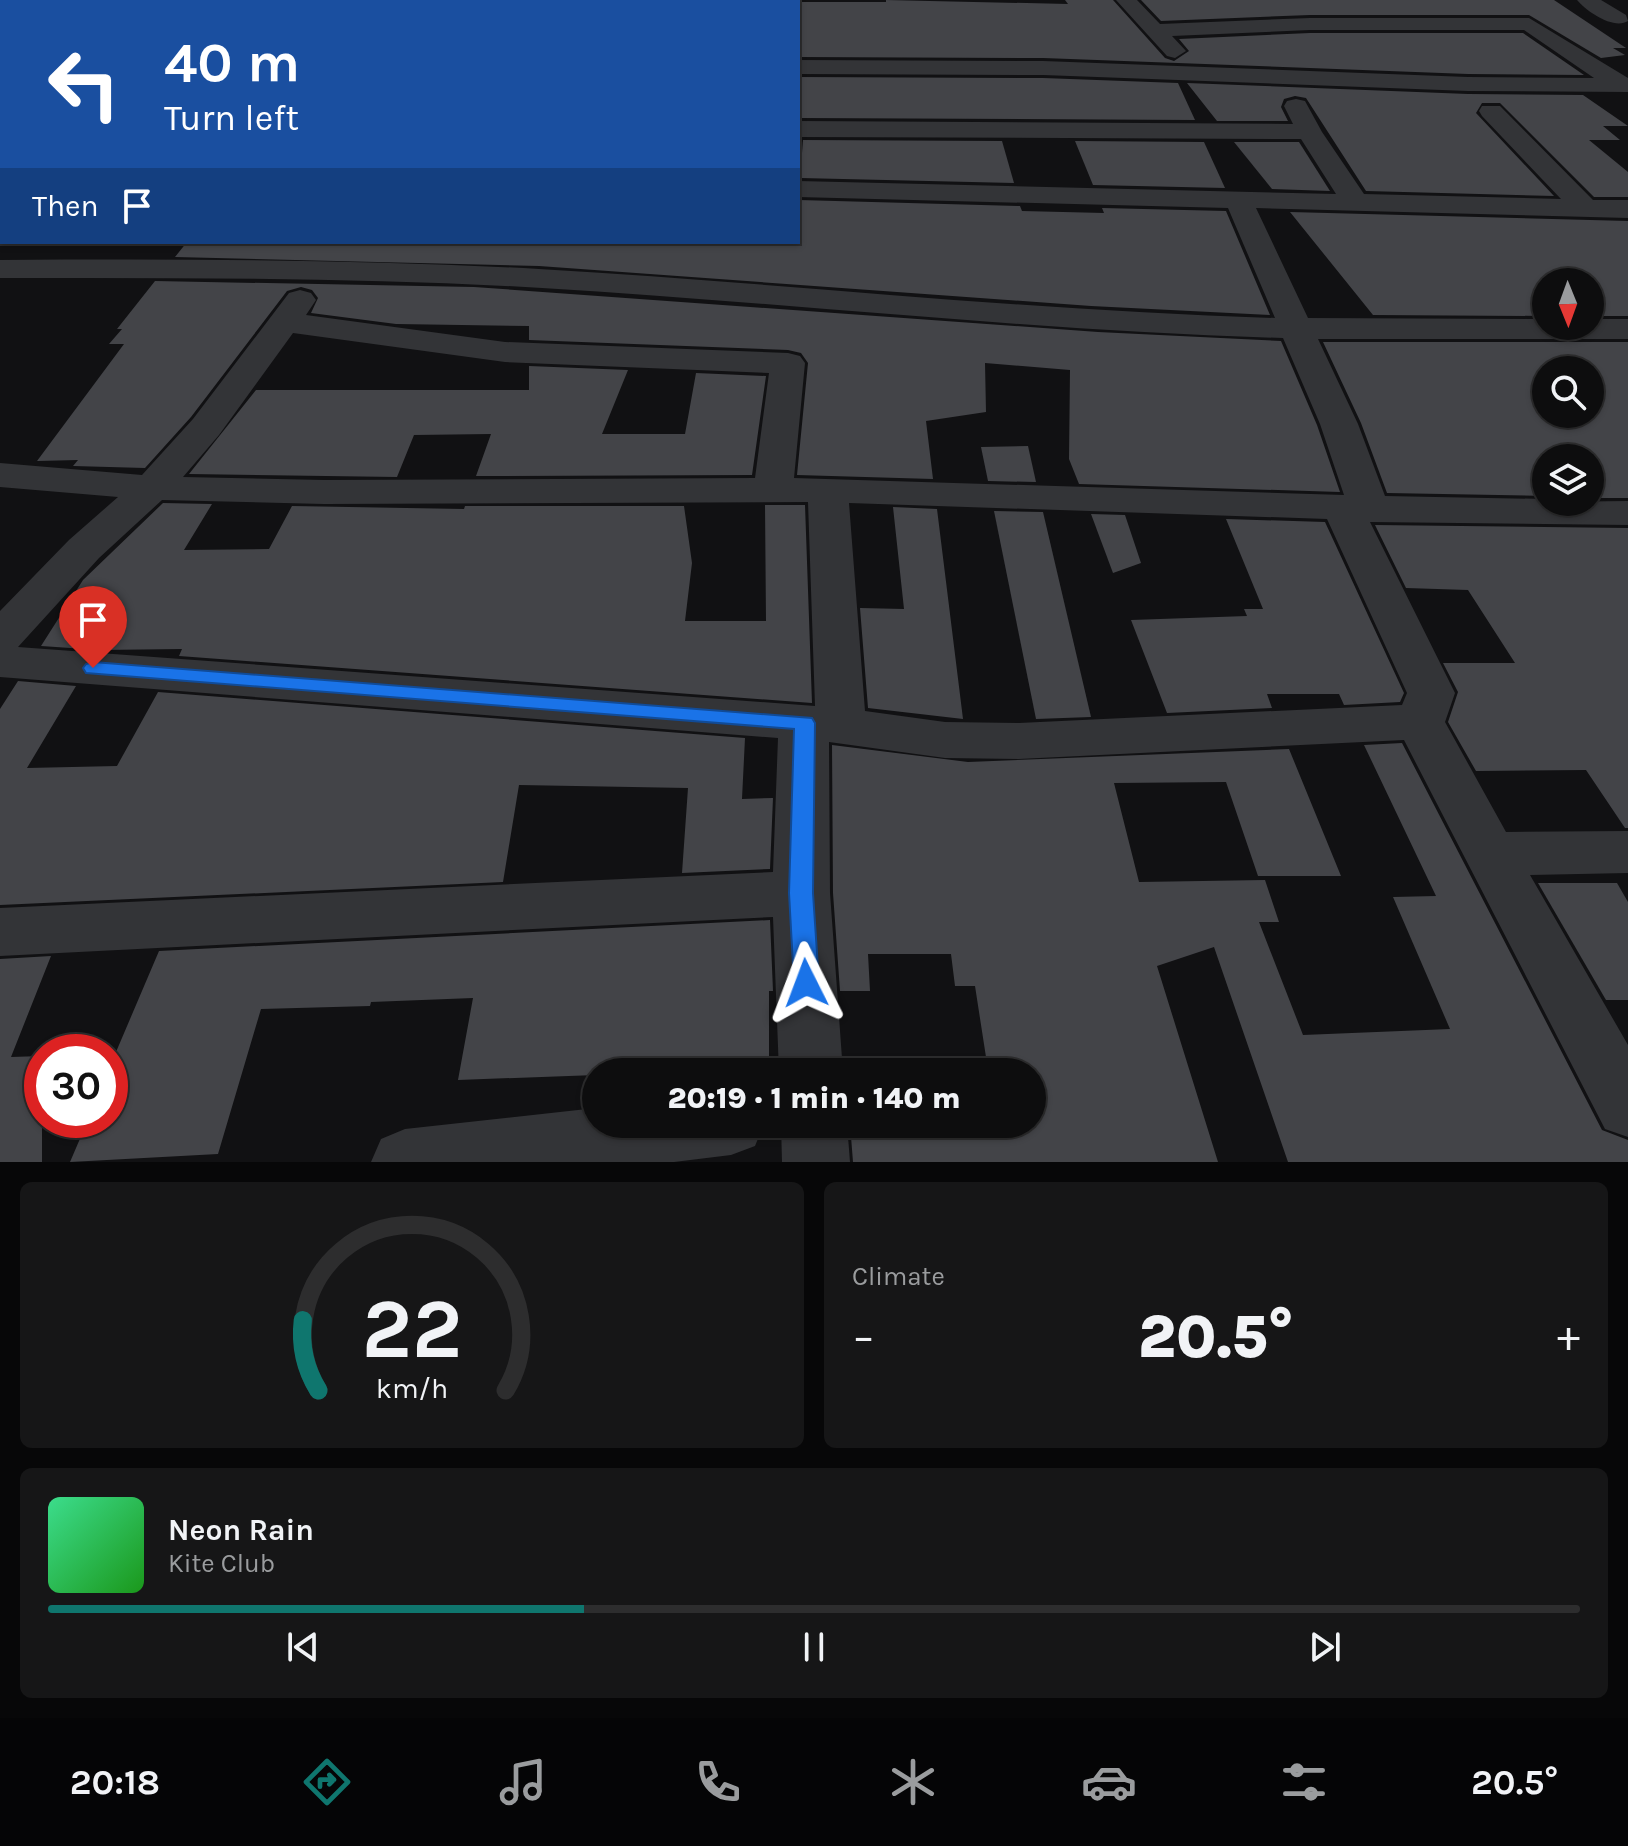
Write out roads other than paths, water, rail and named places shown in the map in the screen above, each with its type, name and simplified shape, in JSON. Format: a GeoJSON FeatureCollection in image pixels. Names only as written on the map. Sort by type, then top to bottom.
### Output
{"type":"FeatureCollection","features":[{"type":"Feature","properties":{"kind":"street"},"geometry":{"type":"LineString","coordinates":[[1126,0],[1173,48],[1188,74]]}},
{"type":"Feature","properties":{"kind":"street"},"geometry":{"type":"LineString","coordinates":[[1587,0],[1619,19]]}},
{"type":"Feature","properties":{"kind":"street"},"geometry":{"type":"LineString","coordinates":[[1156,30],[1310,24],[1529,24],[1624,85]]}},
{"type":"Feature","properties":{"kind":"street"},"geometry":{"type":"LineString","coordinates":[[800,67],[1043,68],[1283,79],[1624,85]]}},
{"type":"Feature","properties":{"kind":"street"},"geometry":{"type":"LineString","coordinates":[[1283,79],[1309,132],[1355,201]]}},
{"type":"Feature","properties":{"kind":"street"},"geometry":{"type":"LineString","coordinates":[[1491,111],[1584,207]]}},
{"type":"Feature","properties":{"kind":"street"},"geometry":{"type":"LineString","coordinates":[[800,129],[1309,132]]}},
{"type":"Feature","properties":{"kind":"street"},"geometry":{"type":"LineString","coordinates":[[800,189],[1628,209]]}},
{"type":"Feature","properties":{"kind":"street"},"geometry":{"type":"LineString","coordinates":[[1238,199],[1339,424],[1356,509],[1431,693],[1420,722],[1628,1107]]}},
{"type":"Feature","properties":{"kind":"street"},"geometry":{"type":"LineString","coordinates":[[0,638],[84,549],[152,488],[206,427],[333,256]]}},
{"type":"Feature","properties":{"kind":"street"},"geometry":{"type":"LineString","coordinates":[[0,269],[333,256],[608,282],[1173,324],[1298,330],[1628,329]]}},
{"type":"Feature","properties":{"kind":"street"},"geometry":{"type":"LineString","coordinates":[[284,322],[505,352],[788,363],[773,490]]}},
{"type":"Feature","properties":{"kind":"street"},"geometry":{"type":"LineString","coordinates":[[0,475],[152,488],[324,492],[828,490],[1356,509],[1628,513]]}},
{"type":"Feature","properties":{"kind":"street"},"geometry":{"type":"LineString","coordinates":[[810,1058],[801,893],[822,724],[828,490]]}},
{"type":"Feature","properties":{"kind":"street"},"geometry":{"type":"LineString","coordinates":[[0,661],[822,724],[945,740],[1019,741],[1420,722]]}},
{"type":"Feature","properties":{"kind":"street"},"geometry":{"type":"LineString","coordinates":[[1490,854],[1628,852]]}},
{"type":"Feature","properties":{"kind":"street"},"geometry":{"type":"LineString","coordinates":[[0,932],[801,893]]}},
{"type":"Feature","properties":{"kind":"street"},"geometry":{"type":"LineString","coordinates":[[405,1162],[611,1138]]}},
{"type":"Feature","properties":{"kind":"street"},"geometry":{"type":"LineString","coordinates":[[815,1138],[816,1162]]}}]}
